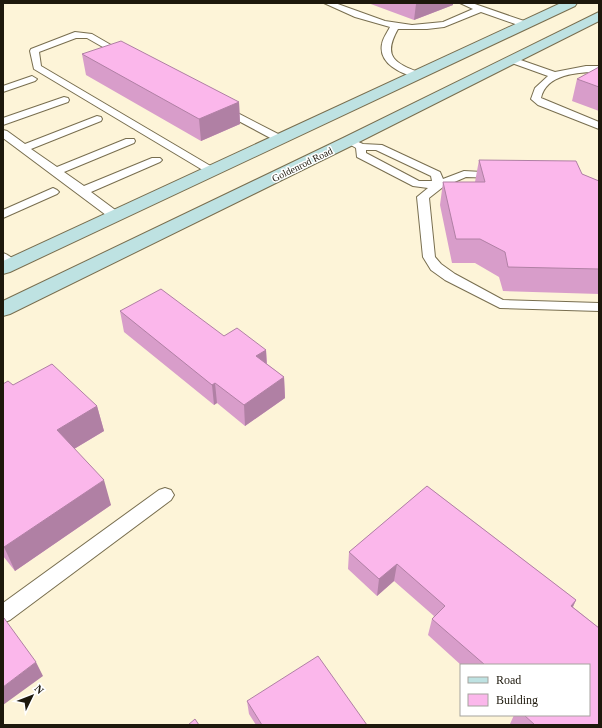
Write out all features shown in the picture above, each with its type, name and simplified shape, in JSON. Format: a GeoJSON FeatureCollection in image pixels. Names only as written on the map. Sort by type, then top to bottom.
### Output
{"type":"FeatureCollection","features":[{"type":"Feature","properties":{"kind":"main road"},"geometry":{"type":"LineString","coordinates":[[6,263],[114,215],[570,3]]}},
{"type":"Feature","properties":{"kind":"main road","name":"Goldenrod Road"},"geometry":{"type":"LineString","coordinates":[[3,309],[355,144],[512,60],[599,16]]}},
{"type":"Feature","properties":{"kind":"main road"},"geometry":{"type":"LineString","coordinates":[[524,24],[532,30],[533,35],[533,42],[528,52]]}},
{"type":"Feature","properties":{"kind":"lane"},"geometry":{"type":"LineString","coordinates":[[328,3],[381,23],[395,26],[417,28],[445,24],[473,5],[524,24]]}},
{"type":"Feature","properties":{"kind":"lane"},"geometry":{"type":"LineString","coordinates":[[395,26],[386,47],[388,57],[397,67],[417,75]]}},
{"type":"Feature","properties":{"kind":"lane"},"geometry":{"type":"LineString","coordinates":[[131,59],[89,36],[75,36],[34,50],[37,67],[210,170]]}},
{"type":"Feature","properties":{"kind":"lane"},"geometry":{"type":"LineString","coordinates":[[512,60],[554,75],[586,69],[599,69]]}},
{"type":"Feature","properties":{"kind":"lane"},"geometry":{"type":"LineString","coordinates":[[554,75],[538,90],[536,99],[542,103],[599,126]]}},
{"type":"Feature","properties":{"kind":"lane"},"geometry":{"type":"LineString","coordinates":[[3,89],[32,79]]}},
{"type":"Feature","properties":{"kind":"lane"},"geometry":{"type":"LineString","coordinates":[[3,122],[64,100]]}},
{"type":"Feature","properties":{"kind":"lane"},"geometry":{"type":"LineString","coordinates":[[215,104],[280,138]]}},
{"type":"Feature","properties":{"kind":"lane"},"geometry":{"type":"LineString","coordinates":[[23,148],[97,119]]}},
{"type":"Feature","properties":{"kind":"lane"},"geometry":{"type":"LineString","coordinates":[[3,133],[114,215]]}},
{"type":"Feature","properties":{"kind":"lane"},"geometry":{"type":"LineString","coordinates":[[56,171],[130,141]]}},
{"type":"Feature","properties":{"kind":"lane"},"geometry":{"type":"LineString","coordinates":[[355,144],[361,155],[417,184],[439,185]]}},
{"type":"Feature","properties":{"kind":"lane"},"geometry":{"type":"LineString","coordinates":[[355,144],[378,147],[436,174],[439,185]]}},
{"type":"Feature","properties":{"kind":"lane"},"geometry":{"type":"LineString","coordinates":[[83,191],[156,160]]}},
{"type":"Feature","properties":{"kind":"lane"},"geometry":{"type":"LineString","coordinates":[[511,175],[464,174],[439,185],[423,197],[429,257],[436,267],[450,277],[500,304],[599,307]]}},
{"type":"Feature","properties":{"kind":"lane"},"geometry":{"type":"LineString","coordinates":[[3,214],[53,192]]}},
{"type":"Feature","properties":{"kind":"lane"},"geometry":{"type":"LineString","coordinates":[[3,614],[165,495]]}},
{"type":"Feature","properties":{"kind":"building"},"geometry":{"type":"Polygon","coordinates":[[[121,41],[239,102],[199,119],[82,54],[121,41]]]}},
{"type":"Feature","properties":{"kind":"building"},"geometry":{"type":"Polygon","coordinates":[[[599,67],[599,87],[577,79],[599,67]]]}},
{"type":"Feature","properties":{"kind":"building"},"geometry":{"type":"Polygon","coordinates":[[[479,160],[576,161],[582,174],[599,181],[599,269],[508,267],[505,252],[480,239],[456,239],[443,182],[485,182],[479,160]]]}},
{"type":"Feature","properties":{"kind":"building"},"geometry":{"type":"Polygon","coordinates":[[[161,289],[224,336],[237,328],[266,350],[256,356],[284,377],[244,405],[215,383],[212,385],[120,311],[161,289]]]}},
{"type":"Feature","properties":{"kind":"building"},"geometry":{"type":"Polygon","coordinates":[[[52,364],[97,406],[57,430],[104,480],[4,547],[3,384],[8,381],[13,385],[52,364]]]}},
{"type":"Feature","properties":{"kind":"building"},"geometry":{"type":"Polygon","coordinates":[[[427,486],[576,600],[571,606],[599,628],[599,725],[535,725],[525,716],[590,716],[590,664],[484,664],[432,619],[445,606],[397,564],[379,579],[349,552],[427,486]]]}},
{"type":"Feature","properties":{"kind":"building"},"geometry":{"type":"Polygon","coordinates":[[[4,618],[36,662],[3,687],[3,619],[4,618]]]}},
{"type":"Feature","properties":{"kind":"building"},"geometry":{"type":"Polygon","coordinates":[[[318,656],[367,725],[262,725],[247,701],[318,656]]]}},
{"type":"Feature","properties":{"kind":"building"},"geometry":{"type":"Polygon","coordinates":[[[195,719],[199,725],[188,725],[195,719]]]}}]}
